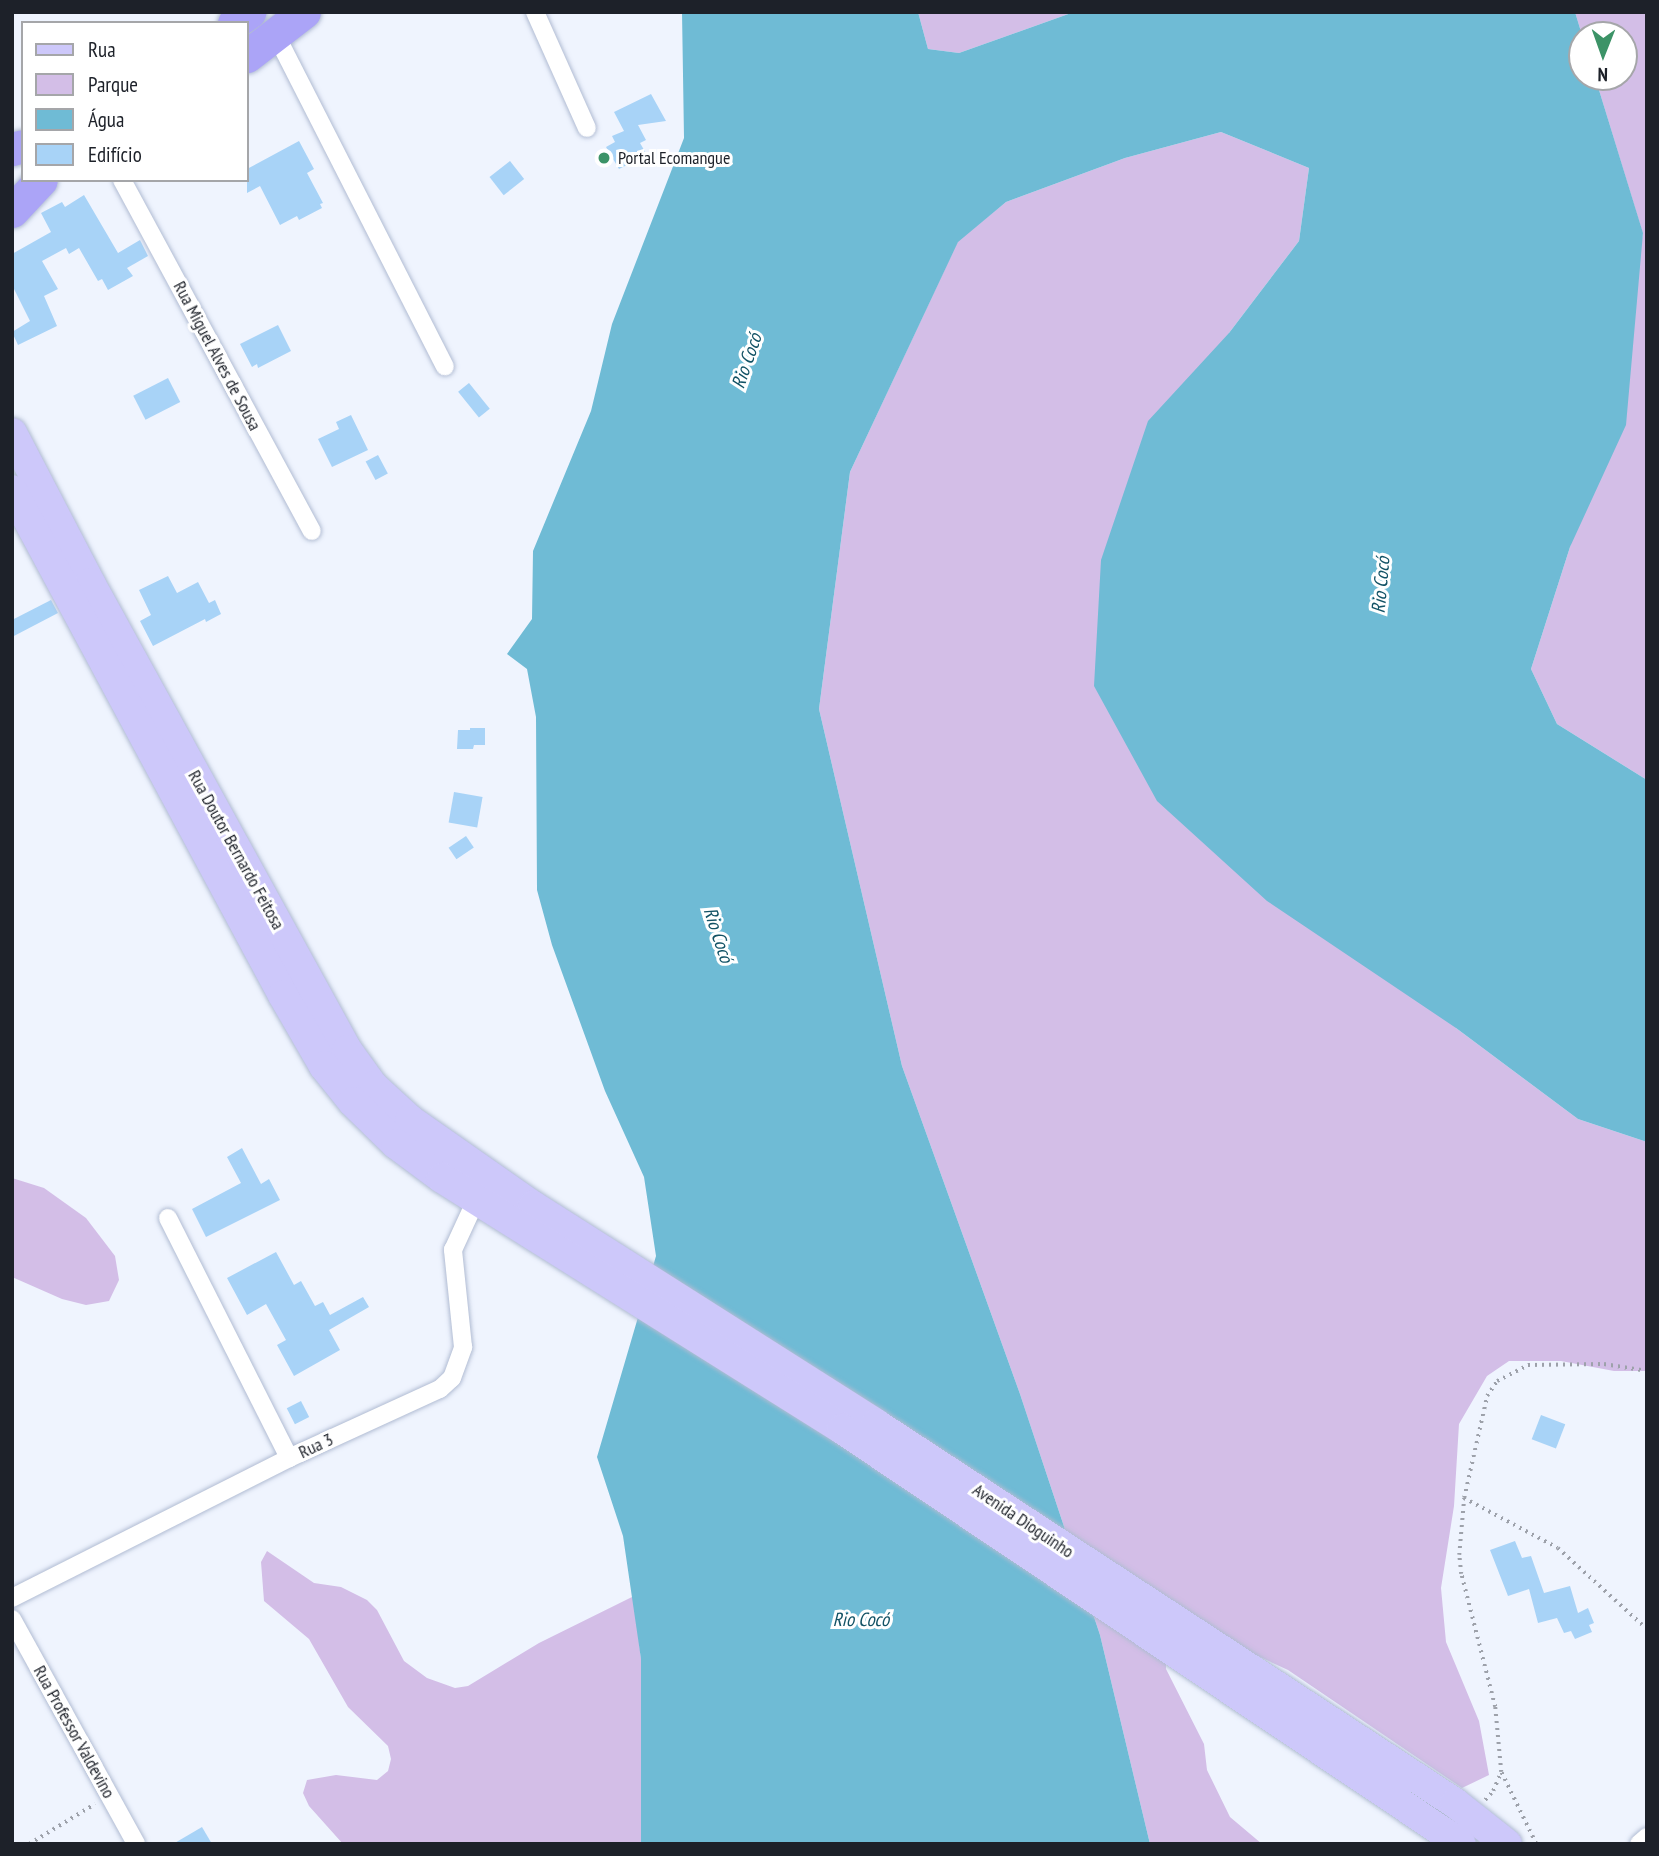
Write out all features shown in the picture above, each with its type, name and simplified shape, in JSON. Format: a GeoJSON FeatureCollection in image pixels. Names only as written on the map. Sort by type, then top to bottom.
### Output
{"type":"FeatureCollection","features":[{"type":"Feature","properties":{"kind":"highway"},"geometry":{"type":"LineString","coordinates":[[248,55],[304,12]]}},
{"type":"Feature","properties":{"kind":"highway"},"geometry":{"type":"LineString","coordinates":[[12,211],[39,182]]}},
{"type":"Feature","properties":{"kind":"main road","name":"Rua Doutor Bernardo Feitosa"},"geometry":{"type":"LineString","coordinates":[[12,433],[103,607],[346,1050],[373,1086],[410,1121],[526,1217]]}},
{"type":"Feature","properties":{"kind":"main road","name":"Rua Doutor Bernardo Feitosa"},"geometry":{"type":"LineString","coordinates":[[12,490],[269,970],[324,1066],[353,1102],[418,1163],[476,1200],[526,1217]]}},
{"type":"Feature","properties":{"kind":"main road","name":"Avenida Dioguinho"},"geometry":{"type":"LineString","coordinates":[[526,1217],[842,1429],[1230,1673],[1455,1803],[1507,1844]]}},
{"type":"Feature","properties":{"kind":"main road","name":"Avenida Dioguinho"},"geometry":{"type":"LineString","coordinates":[[1230,1673],[1461,1844]]}},
{"type":"Feature","properties":{"kind":"street"},"geometry":{"type":"LineString","coordinates":[[535,12],[587,128]]}},
{"type":"Feature","properties":{"kind":"street"},"geometry":{"type":"LineString","coordinates":[[276,35],[445,366]]}},
{"type":"Feature","properties":{"kind":"street","name":"Rua Miguel Alves de Sousa"},"geometry":{"type":"LineString","coordinates":[[122,182],[312,531]]}},
{"type":"Feature","properties":{"kind":"street","name":"Rua 3"},"geometry":{"type":"LineString","coordinates":[[12,1598],[289,1458],[440,1389],[452,1378],[463,1348],[453,1250],[476,1200]]}},
{"type":"Feature","properties":{"kind":"street"},"geometry":{"type":"LineString","coordinates":[[168,1218],[289,1458]]}},
{"type":"Feature","properties":{"kind":"street","name":"Rua Professor Valdevino"},"geometry":{"type":"LineString","coordinates":[[12,1619],[136,1844]]}},
{"type":"Feature","properties":{"kind":"street"},"geometry":{"type":"LineString","coordinates":[[1639,1844],[1647,1837]]}},
{"type":"Feature","properties":{"kind":"path"},"geometry":{"type":"LineString","coordinates":[[1536,1844],[1501,1772],[1495,1707],[1461,1574],[1459,1555],[1464,1498],[1486,1396],[1497,1381],[1528,1365],[1604,1364],[1647,1371]]}},
{"type":"Feature","properties":{"kind":"path"},"geometry":{"type":"LineString","coordinates":[[1464,1498],[1558,1548],[1647,1629]]}},
{"type":"Feature","properties":{"kind":"path"},"geometry":{"type":"LineString","coordinates":[[29,1844],[109,1795]]}},
{"type":"Feature","properties":{"kind":"green space"},"geometry":{"type":"Polygon","coordinates":[[[918,12],[1074,12],[959,53],[928,49],[918,12]]]}},
{"type":"Feature","properties":{"kind":"green space"},"geometry":{"type":"Polygon","coordinates":[[[1575,12],[1647,12],[1647,780],[1557,724],[1531,669],[1570,547],[1643,234],[1599,91],[1638,91],[1638,21],[1578,21],[1575,12]]]}},
{"type":"Feature","properties":{"kind":"green space"},"geometry":{"type":"Polygon","coordinates":[[[1221,132],[1309,168],[1299,241],[1229,333],[1456,1028],[1578,1119],[1647,1142],[1647,1371],[1614,1371],[1561,1361],[1509,1361],[1487,1376],[1459,1424],[1454,1506],[1441,1588],[1446,1642],[1479,1721],[1489,1775],[1462,1788],[1288,1670],[1234,1645],[1166,1643],[1166,1669],[1204,1744],[1207,1770],[1230,1817],[1262,1844],[1150,1844],[1100,1635],[1020,1394],[902,1066],[819,709],[850,472],[958,241],[1006,202],[1125,158],[1221,132]]]}},
{"type":"Feature","properties":{"kind":"green space"},"geometry":{"type":"Polygon","coordinates":[[[12,1178],[44,1188],[86,1218],[115,1256],[119,1280],[109,1301],[86,1305],[62,1299],[12,1277],[12,1178]]]}},
{"type":"Feature","properties":{"kind":"green space"},"geometry":{"type":"Polygon","coordinates":[[[267,1551],[314,1583],[341,1587],[367,1600],[377,1610],[404,1661],[427,1678],[455,1688],[468,1686],[539,1643],[634,1596],[641,1659],[641,1844],[343,1844],[309,1806],[303,1793],[307,1780],[336,1775],[377,1780],[388,1771],[391,1759],[388,1746],[348,1707],[309,1639],[264,1601],[261,1562],[267,1551]]]}},
{"type":"Feature","properties":{"kind":"water","name":"Rio Cocó"},"geometry":{"type":"Polygon","coordinates":[[[682,12],[918,12],[928,49],[959,53],[1074,12],[1575,12],[1578,21],[1568,21],[1568,91],[1599,91],[1643,233],[1626,425],[1570,547],[1531,669],[1557,724],[1647,780],[1647,1142],[1578,1119],[1456,1028],[1267,901],[1157,801],[1094,686],[1101,560],[1148,421],[1229,333],[1299,241],[1309,168],[1221,132],[1125,158],[1006,202],[958,242],[850,472],[819,709],[902,1066],[1020,1394],[1100,1635],[1150,1844],[641,1844],[641,1659],[623,1536],[597,1457],[656,1256],[644,1177],[605,1091],[552,945],[537,890],[536,717],[527,669],[507,654],[532,619],[533,551],[591,411],[612,324],[684,138],[682,12]]]}},
{"type":"Feature","properties":{"kind":"building"},"geometry":{"type":"Polygon","coordinates":[[[651,94],[666,121],[638,125],[646,140],[640,143],[647,155],[619,169],[606,147],[615,142],[612,136],[624,131],[614,112],[651,94]]]}},
{"type":"Feature","properties":{"kind":"building"},"geometry":{"type":"Polygon","coordinates":[[[299,141],[314,169],[307,173],[323,203],[320,204],[322,208],[299,220],[297,216],[280,225],[260,186],[247,193],[248,168],[299,141]]]}},
{"type":"Feature","properties":{"kind":"building"},"geometry":{"type":"Polygon","coordinates":[[[510,161],[524,179],[504,195],[490,177],[510,161]]]}},
{"type":"Feature","properties":{"kind":"building"},"geometry":{"type":"Polygon","coordinates":[[[84,195],[118,253],[140,240],[148,256],[127,268],[133,276],[108,290],[102,279],[98,281],[79,248],[69,254],[66,248],[42,261],[58,289],[44,296],[57,326],[18,345],[12,332],[30,321],[12,285],[12,254],[51,232],[41,213],[62,202],[65,207],[84,195]]]}},
{"type":"Feature","properties":{"kind":"building"},"geometry":{"type":"Polygon","coordinates":[[[278,325],[291,351],[258,368],[257,364],[252,367],[240,344],[278,325]]]}},
{"type":"Feature","properties":{"kind":"building"},"geometry":{"type":"Polygon","coordinates":[[[168,378],[180,402],[146,420],[133,396],[168,378]]]}},
{"type":"Feature","properties":{"kind":"building"},"geometry":{"type":"Polygon","coordinates":[[[469,383],[490,409],[479,417],[458,392],[469,383]]]}},
{"type":"Feature","properties":{"kind":"building"},"geometry":{"type":"Polygon","coordinates":[[[351,415],[368,450],[332,467],[318,439],[339,429],[336,422],[351,415]]]}},
{"type":"Feature","properties":{"kind":"building"},"geometry":{"type":"Polygon","coordinates":[[[378,455],[388,474],[375,480],[366,462],[378,455]]]}},
{"type":"Feature","properties":{"kind":"building"},"geometry":{"type":"Polygon","coordinates":[[[168,576],[177,593],[198,582],[209,603],[215,600],[221,614],[206,622],[205,619],[153,646],[140,621],[151,615],[139,590],[168,576]]]}},
{"type":"Feature","properties":{"kind":"building"},"geometry":{"type":"Polygon","coordinates":[[[51,600],[58,613],[12,637],[12,620],[51,600]]]}},
{"type":"Feature","properties":{"kind":"building"},"geometry":{"type":"Polygon","coordinates":[[[485,728],[485,745],[474,745],[473,749],[457,749],[458,730],[485,728]]]}},
{"type":"Feature","properties":{"kind":"building"},"geometry":{"type":"Polygon","coordinates":[[[454,792],[483,797],[477,828],[449,823],[454,792]]]}},
{"type":"Feature","properties":{"kind":"building"},"geometry":{"type":"Polygon","coordinates":[[[466,836],[474,848],[456,859],[449,848],[466,836]]]}},
{"type":"Feature","properties":{"kind":"building"},"geometry":{"type":"Polygon","coordinates":[[[242,1148],[261,1184],[269,1179],[280,1200],[206,1237],[192,1209],[241,1183],[227,1157],[242,1148]]]}},
{"type":"Feature","properties":{"kind":"building"},"geometry":{"type":"Polygon","coordinates":[[[276,1252],[294,1285],[301,1281],[315,1306],[323,1302],[330,1315],[363,1297],[369,1307],[329,1330],[340,1350],[294,1376],[277,1345],[286,1340],[266,1304],[247,1315],[227,1278],[276,1252]]]}},
{"type":"Feature","properties":{"kind":"building"},"geometry":{"type":"Polygon","coordinates":[[[301,1401],[309,1417],[295,1424],[287,1408],[301,1401]]]}},
{"type":"Feature","properties":{"kind":"building"},"geometry":{"type":"Polygon","coordinates":[[[1541,1415],[1565,1424],[1556,1449],[1532,1439],[1541,1415]]]}},
{"type":"Feature","properties":{"kind":"building"},"geometry":{"type":"Polygon","coordinates":[[[1515,1541],[1522,1558],[1531,1556],[1544,1593],[1570,1586],[1578,1613],[1588,1608],[1594,1623],[1589,1625],[1592,1632],[1575,1639],[1571,1631],[1564,1633],[1557,1618],[1538,1623],[1529,1589],[1508,1596],[1490,1550],[1515,1541]]]}},
{"type":"Feature","properties":{"kind":"building"},"geometry":{"type":"Polygon","coordinates":[[[202,1827],[212,1844],[173,1844],[202,1827]]]}},
{"type":"Feature","properties":{"kind":"place","name":"Portal Ecomangue"},"geometry":{"type":"Point","coordinates":[604,158]}}]}
